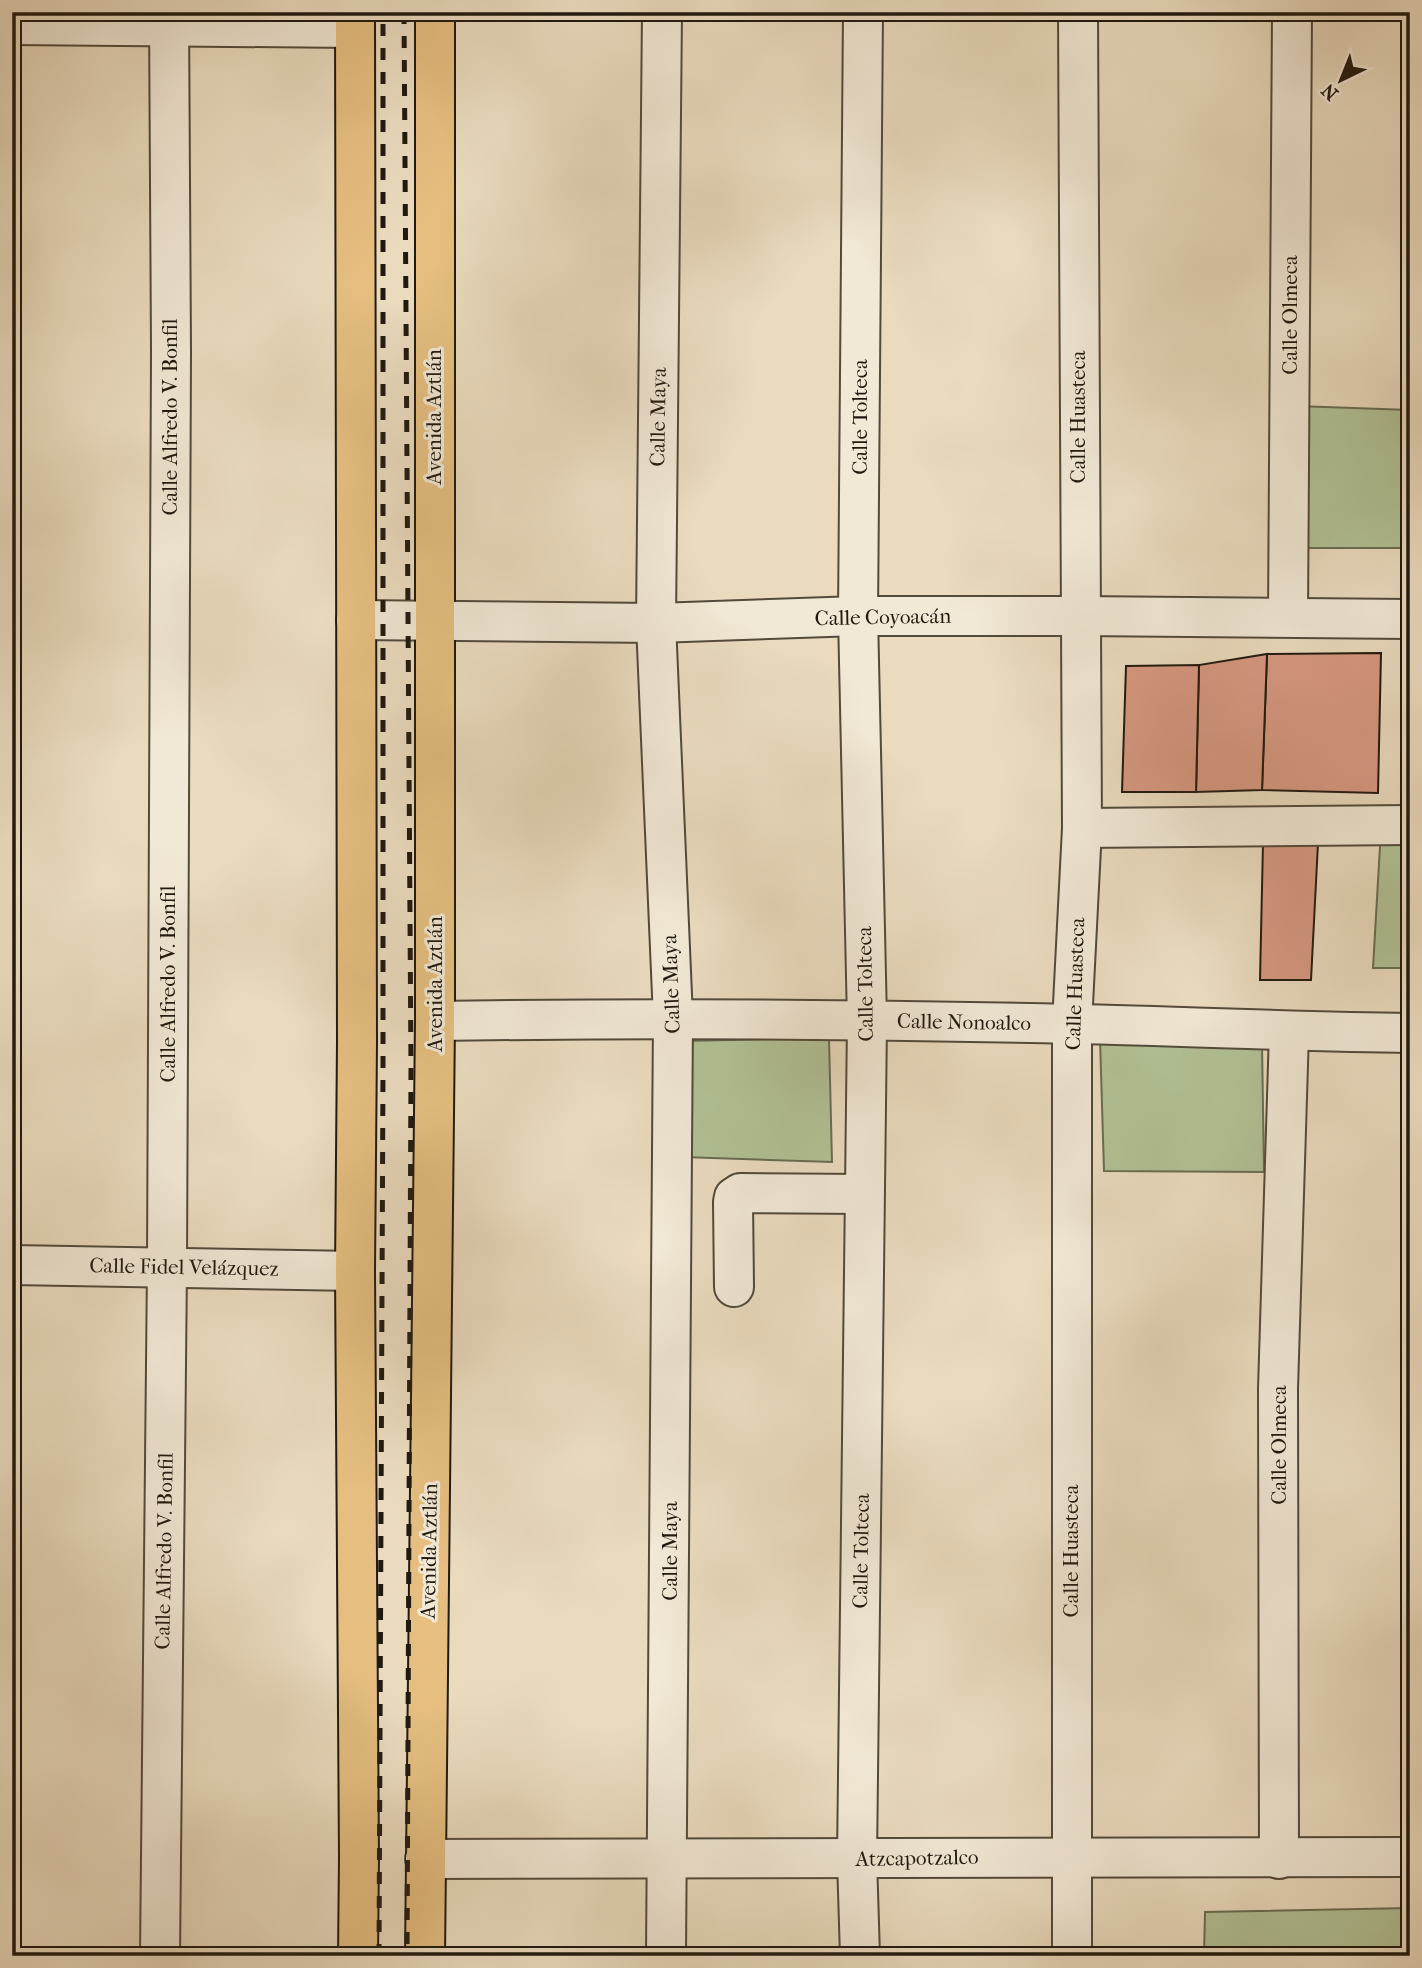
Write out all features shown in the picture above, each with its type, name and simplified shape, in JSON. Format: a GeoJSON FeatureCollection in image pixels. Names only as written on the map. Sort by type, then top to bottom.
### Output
{"type":"FeatureCollection","features":[{"type":"Feature","properties":{"kind":"main road","name":"Avenida Aztlán"},"geometry":{"type":"LineString","coordinates":[[425,1956],[435,1021],[435,12]]}},
{"type":"Feature","properties":{"kind":"main road"},"geometry":{"type":"LineString","coordinates":[[355,20],[358,1956]]}},
{"type":"Feature","properties":{"kind":"street","name":"Calle Maya"},"geometry":{"type":"LineString","coordinates":[[662,12],[656,623],[673,1018],[666,1956]]}},
{"type":"Feature","properties":{"kind":"street","name":"Calle Tolteca"},"geometry":{"type":"LineString","coordinates":[[860,1956],[857,1859],[867,1021],[858,616],[863,12]]}},
{"type":"Feature","properties":{"kind":"street","name":"Calle Huasteca"},"geometry":{"type":"LineString","coordinates":[[1072,1956],[1072,1024],[1082,828],[1078,12]]}},
{"type":"Feature","properties":{"kind":"street","name":"Calle Olmeca"},"geometry":{"type":"LineString","coordinates":[[1288,617],[1292,12]]}},
{"type":"Feature","properties":{"kind":"street"},"geometry":{"type":"LineString","coordinates":[[12,25],[169,20],[355,20]]}},
{"type":"Feature","properties":{"kind":"street","name":"Calle Alfredo V. Bonfil"},"geometry":{"type":"LineString","coordinates":[[160,1956],[167,1266],[171,352],[169,20]]}},
{"type":"Feature","properties":{"kind":"street","name":"Calle Coyoacán"},"geometry":{"type":"LineString","coordinates":[[356,620],[656,623],[858,616],[1288,617],[1410,620]]}},
{"type":"Feature","properties":{"kind":"street"},"geometry":{"type":"LineString","coordinates":[[1082,828],[1410,825]]}},
{"type":"Feature","properties":{"kind":"street","name":"Calle Nonoalco"},"geometry":{"type":"LineString","coordinates":[[435,1021],[673,1018],[1072,1024],[1289,1032],[1410,1033]]}},
{"type":"Feature","properties":{"kind":"street","name":"Calle Olmeca"},"geometry":{"type":"LineString","coordinates":[[1279,1859],[1278,1389],[1289,1032]]}},
{"type":"Feature","properties":{"kind":"street"},"geometry":{"type":"LineString","coordinates":[[734,1287],[734,1197],[740,1193],[864,1194]]}},
{"type":"Feature","properties":{"kind":"street"},"geometry":{"type":"LineString","coordinates":[[673,1236],[732,1235]]}},
{"type":"Feature","properties":{"kind":"street","name":"Calle Fidel Velázquez"},"geometry":{"type":"LineString","coordinates":[[12,1265],[355,1271]]}},
{"type":"Feature","properties":{"kind":"street","name":"Atzcapotzalco"},"geometry":{"type":"LineString","coordinates":[[425,1859],[1410,1857]]}},
{"type":"Feature","properties":{"kind":"green space"},"geometry":{"type":"Polygon","coordinates":[[[1296,406],[1410,410],[1410,548],[1296,548],[1296,406]]]}},
{"type":"Feature","properties":{"kind":"green space"},"geometry":{"type":"Polygon","coordinates":[[[1381,829],[1410,829],[1410,968],[1373,968],[1381,829]]]}},
{"type":"Feature","properties":{"kind":"green space"},"geometry":{"type":"Polygon","coordinates":[[[829,1038],[832,1162],[683,1157],[682,1041],[829,1038]]]}},
{"type":"Feature","properties":{"kind":"green space"},"geometry":{"type":"Polygon","coordinates":[[[1100,1039],[1262,1044],[1264,1172],[1104,1171],[1100,1039]]]}},
{"type":"Feature","properties":{"kind":"green space"},"geometry":{"type":"Polygon","coordinates":[[[1410,1908],[1410,1956],[1204,1956],[1205,1912],[1410,1908]]]}},
{"type":"Feature","properties":{"kind":"building"},"geometry":{"type":"Polygon","coordinates":[[[1381,653],[1378,793],[1262,790],[1267,654],[1381,653]]]}},
{"type":"Feature","properties":{"kind":"building"},"geometry":{"type":"Polygon","coordinates":[[[1267,654],[1262,790],[1196,792],[1199,665],[1267,654]]]}},
{"type":"Feature","properties":{"kind":"building"},"geometry":{"type":"Polygon","coordinates":[[[1199,665],[1196,792],[1122,792],[1126,666],[1199,665]]]}},
{"type":"Feature","properties":{"kind":"building"},"geometry":{"type":"Polygon","coordinates":[[[1263,843],[1318,843],[1311,980],[1260,980],[1263,843]]]}},
{"type":"Feature","properties":{"kind":"railway"},"geometry":{"type":"LineString","coordinates":[[379,1956],[383,1070],[383,12]]}},
{"type":"Feature","properties":{"kind":"railway"},"geometry":{"type":"LineString","coordinates":[[404,12],[411,1069],[407,1956]]}}]}
